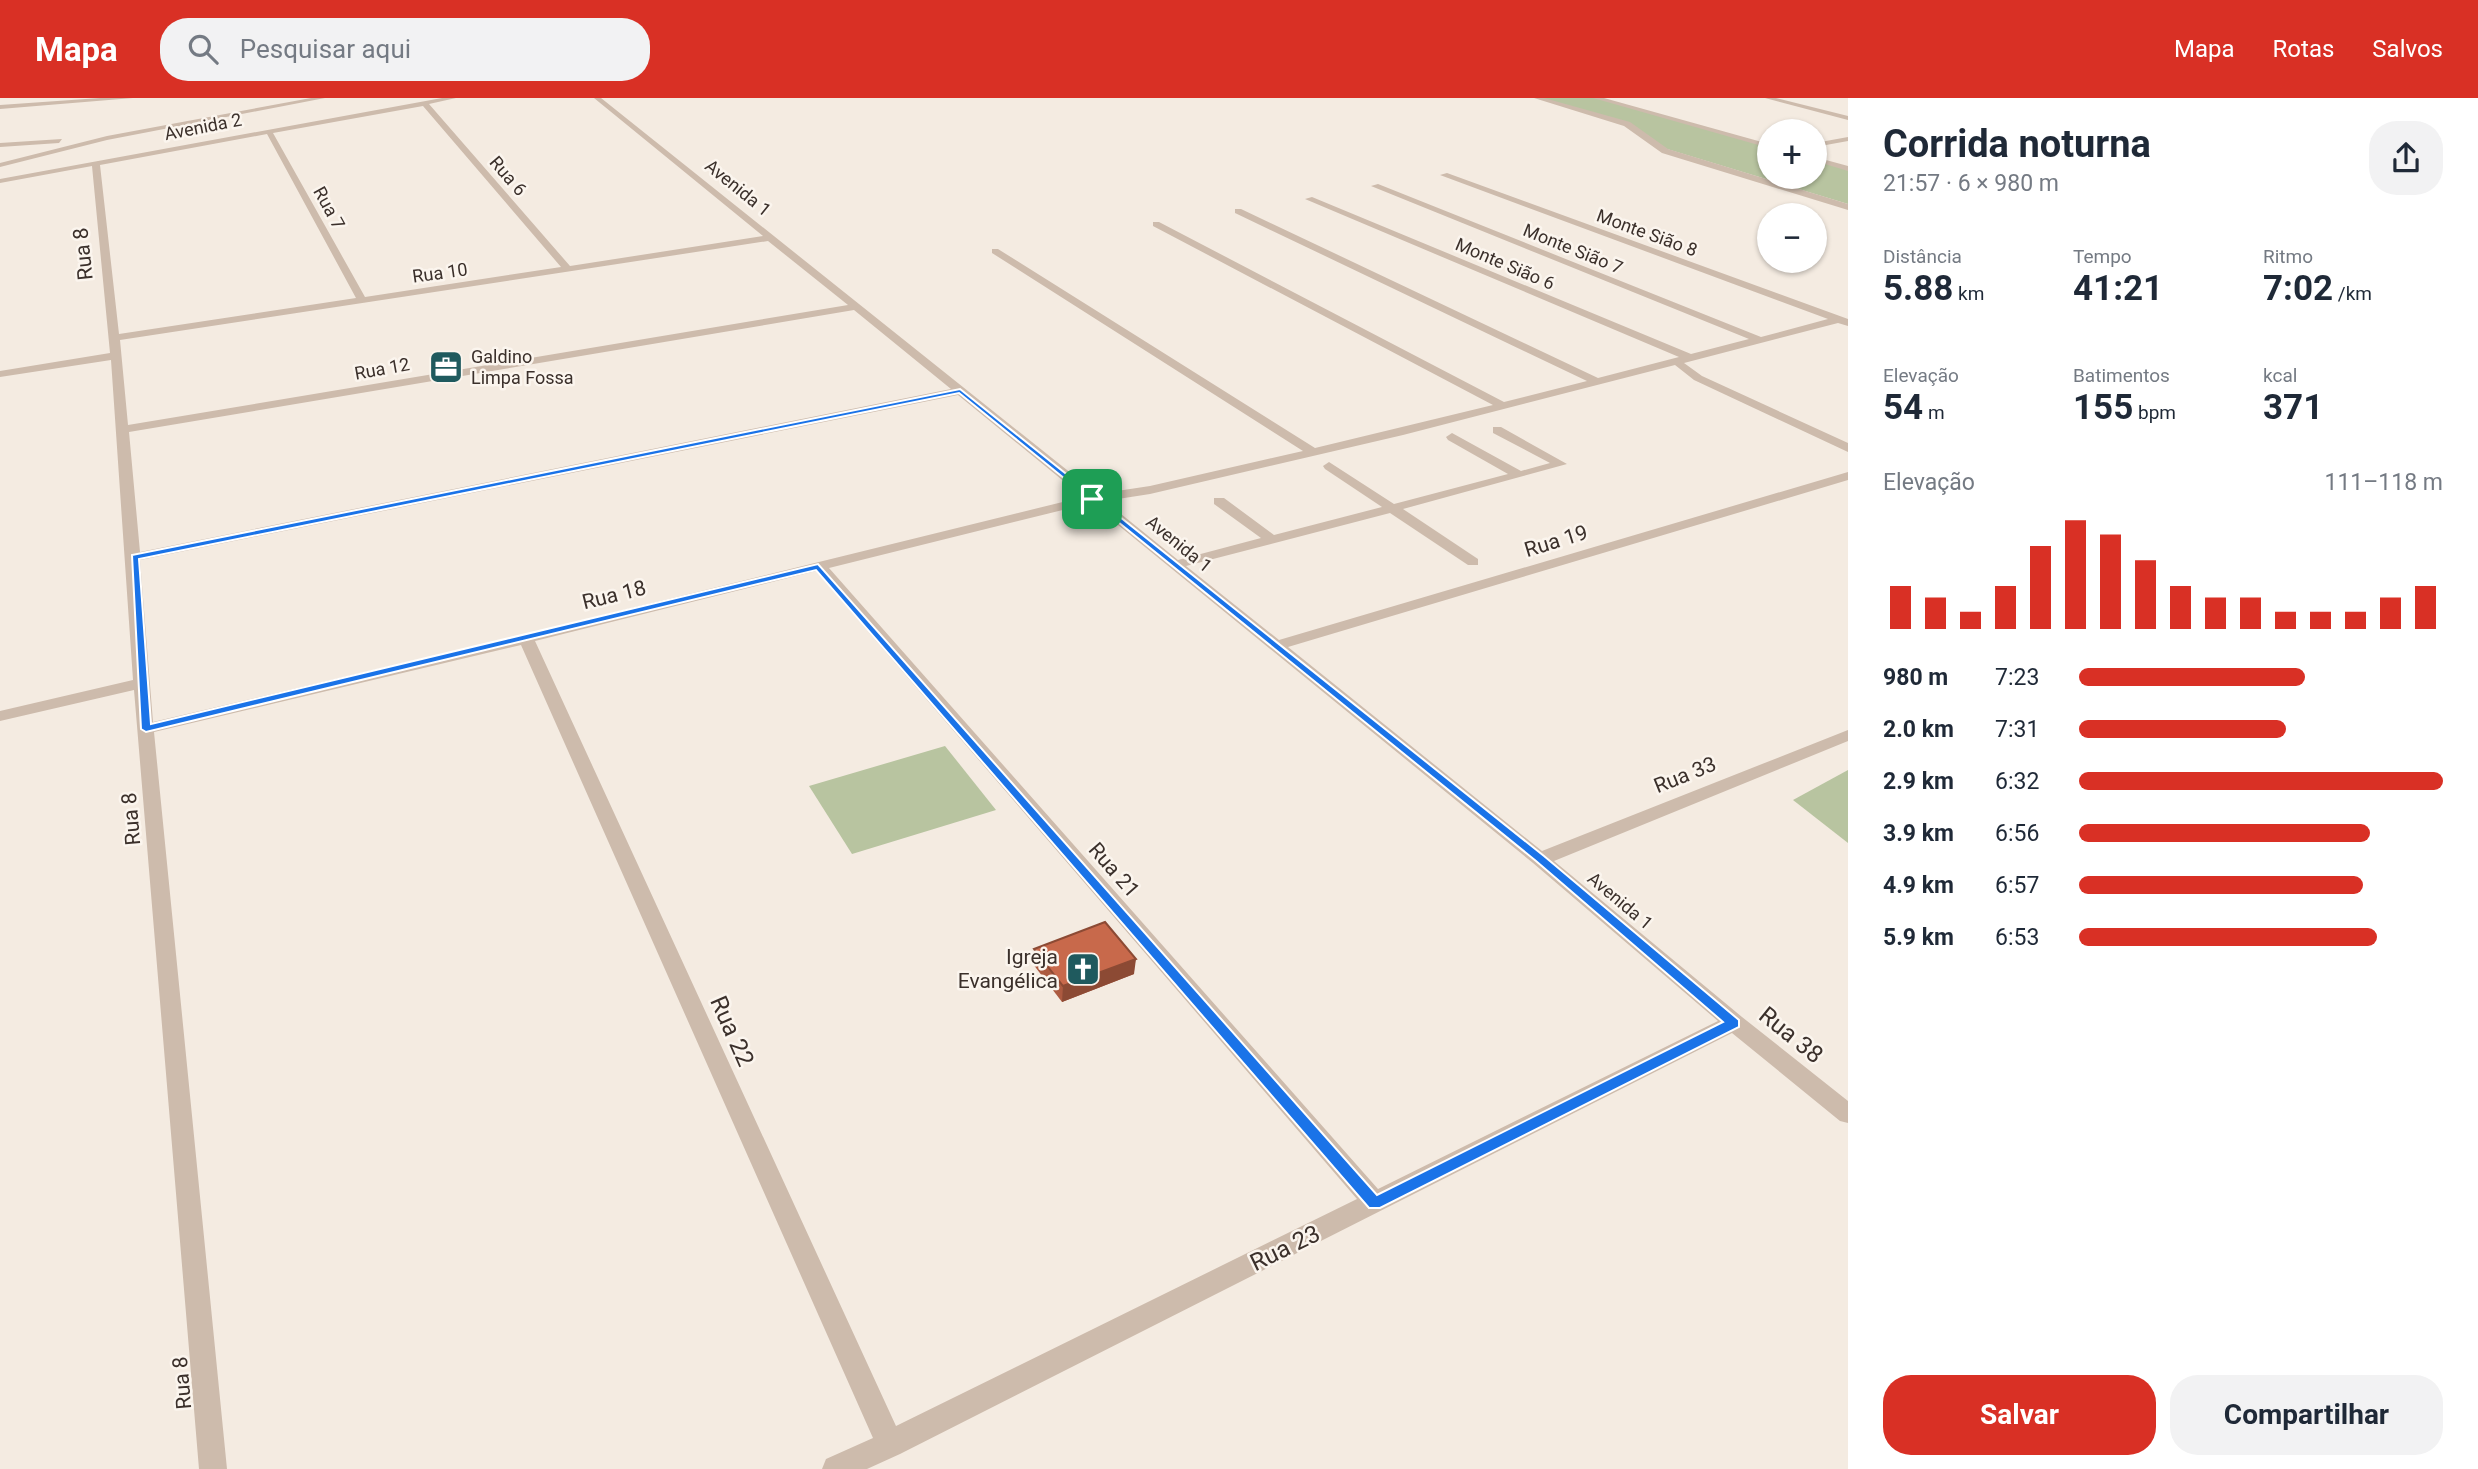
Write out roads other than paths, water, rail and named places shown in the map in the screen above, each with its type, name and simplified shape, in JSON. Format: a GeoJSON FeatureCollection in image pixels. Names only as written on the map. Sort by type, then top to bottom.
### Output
{"type":"FeatureCollection","features":[{"type":"Feature","properties":{"kind":"street"},"geometry":{"type":"LineString","coordinates":[[0,107],[130,98]]}},
{"type":"Feature","properties":{"kind":"street"},"geometry":{"type":"LineString","coordinates":[[250,111],[254,98]]}},
{"type":"Feature","properties":{"kind":"street","name":"Avenida 2"},"geometry":{"type":"LineString","coordinates":[[0,165],[107,138],[322,98]]}},
{"type":"Feature","properties":{"kind":"street","name":"Avenida 2"},"geometry":{"type":"LineString","coordinates":[[0,181],[453,98]]}},
{"type":"Feature","properties":{"kind":"street","name":"Avenida 1"},"geometry":{"type":"LineString","coordinates":[[597,98],[1540,859],[1734,1023]]}},
{"type":"Feature","properties":{"kind":"street"},"geometry":{"type":"LineString","coordinates":[[1537,98],[1627,124],[1665,151],[1848,207]]}},
{"type":"Feature","properties":{"kind":"street"},"geometry":{"type":"LineString","coordinates":[[1596,98],[1757,143]]}},
{"type":"Feature","properties":{"kind":"street"},"geometry":{"type":"LineString","coordinates":[[1768,98],[1848,118]]}},
{"type":"Feature","properties":{"kind":"street","name":"Rua 6"},"geometry":{"type":"LineString","coordinates":[[424,103],[569,270]]}},
{"type":"Feature","properties":{"kind":"street","name":"Rua 7"},"geometry":{"type":"LineString","coordinates":[[268,130],[362,301]]}},
{"type":"Feature","properties":{"kind":"street"},"geometry":{"type":"LineString","coordinates":[[0,145],[107,138]]}},
{"type":"Feature","properties":{"kind":"street"},"geometry":{"type":"LineString","coordinates":[[1827,143],[1848,139]]}},
{"type":"Feature","properties":{"kind":"street"},"geometry":{"type":"LineString","coordinates":[[1827,163],[1848,169]]}},
{"type":"Feature","properties":{"kind":"street","name":"Rua 8"},"geometry":{"type":"LineString","coordinates":[[96,164],[135,557],[141,683],[213,1469]]}},
{"type":"Feature","properties":{"kind":"street","name":"Monte Sião 8"},"geometry":{"type":"LineString","coordinates":[[1444,175],[1845,320]]}},
{"type":"Feature","properties":{"kind":"street","name":"Monte Sião 7"},"geometry":{"type":"LineString","coordinates":[[1375,186],[1760,340]]}},
{"type":"Feature","properties":{"kind":"street","name":"Monte Sião 6"},"geometry":{"type":"LineString","coordinates":[[1309,199],[1683,359],[1681,367],[1698,378],[1848,448]]}},
{"type":"Feature","properties":{"kind":"street"},"geometry":{"type":"LineString","coordinates":[[1238,211],[1596,381]]}},
{"type":"Feature","properties":{"kind":"street"},"geometry":{"type":"LineString","coordinates":[[1156,224],[1502,405]]}},
{"type":"Feature","properties":{"kind":"street","name":"Rua 10"},"geometry":{"type":"LineString","coordinates":[[0,374],[115,347],[362,301],[769,238]]}},
{"type":"Feature","properties":{"kind":"street"},"geometry":{"type":"LineString","coordinates":[[995,251],[1313,452]]}},
{"type":"Feature","properties":{"kind":"street","name":"Rua 12"},"geometry":{"type":"LineString","coordinates":[[121,430],[856,307]]}},
{"type":"Feature","properties":{"kind":"street","name":"Rua 18"},"geometry":{"type":"LineString","coordinates":[[146,729],[526,639],[1092,499],[1161,487],[1313,452],[1845,320]]}},
{"type":"Feature","properties":{"kind":"street"},"geometry":{"type":"LineString","coordinates":[[135,557],[960,391]]}},
{"type":"Feature","properties":{"kind":"street"},"geometry":{"type":"LineString","coordinates":[[1175,565],[1561,464],[1497,430]]}},
{"type":"Feature","properties":{"kind":"street"},"geometry":{"type":"LineString","coordinates":[[1452,437],[1519,475]]}},
{"type":"Feature","properties":{"kind":"street"},"geometry":{"type":"LineString","coordinates":[[1329,466],[1474,562]]}},
{"type":"Feature","properties":{"kind":"street","name":"Rua 19"},"geometry":{"type":"LineString","coordinates":[[1276,646],[1848,476]]}},
{"type":"Feature","properties":{"kind":"street"},"geometry":{"type":"LineString","coordinates":[[1219,501],[1272,540]]}},
{"type":"Feature","properties":{"kind":"street","name":"Rua 21"},"geometry":{"type":"LineString","coordinates":[[818,566],[1375,1203]]}},
{"type":"Feature","properties":{"kind":"street","name":"Rua 22"},"geometry":{"type":"LineString","coordinates":[[526,639],[890,1444]]}},
{"type":"Feature","properties":{"kind":"street"},"geometry":{"type":"LineString","coordinates":[[0,716],[141,683]]}},
{"type":"Feature","properties":{"kind":"street"},"geometry":{"type":"LineString","coordinates":[[1840,738],[1848,750]]}},
{"type":"Feature","properties":{"kind":"street","name":"Rua 33"},"geometry":{"type":"LineString","coordinates":[[1540,859],[1840,738]]}},
{"type":"Feature","properties":{"kind":"street","name":"Rua 23"},"geometry":{"type":"LineString","coordinates":[[835,1469],[1734,1023]]}},
{"type":"Feature","properties":{"kind":"street","name":"Rua 38"},"geometry":{"type":"LineString","coordinates":[[1734,1023],[1848,1114]]}},
{"type":"Feature","properties":{"kind":"place","name":"Galdino Limpa Fossa"},"geometry":{"type":"Point","coordinates":[446,367]}},
{"type":"Feature","properties":{"kind":"place","name":"Igreja Evangélica"},"geometry":{"type":"Point","coordinates":[1083,969]}}]}
